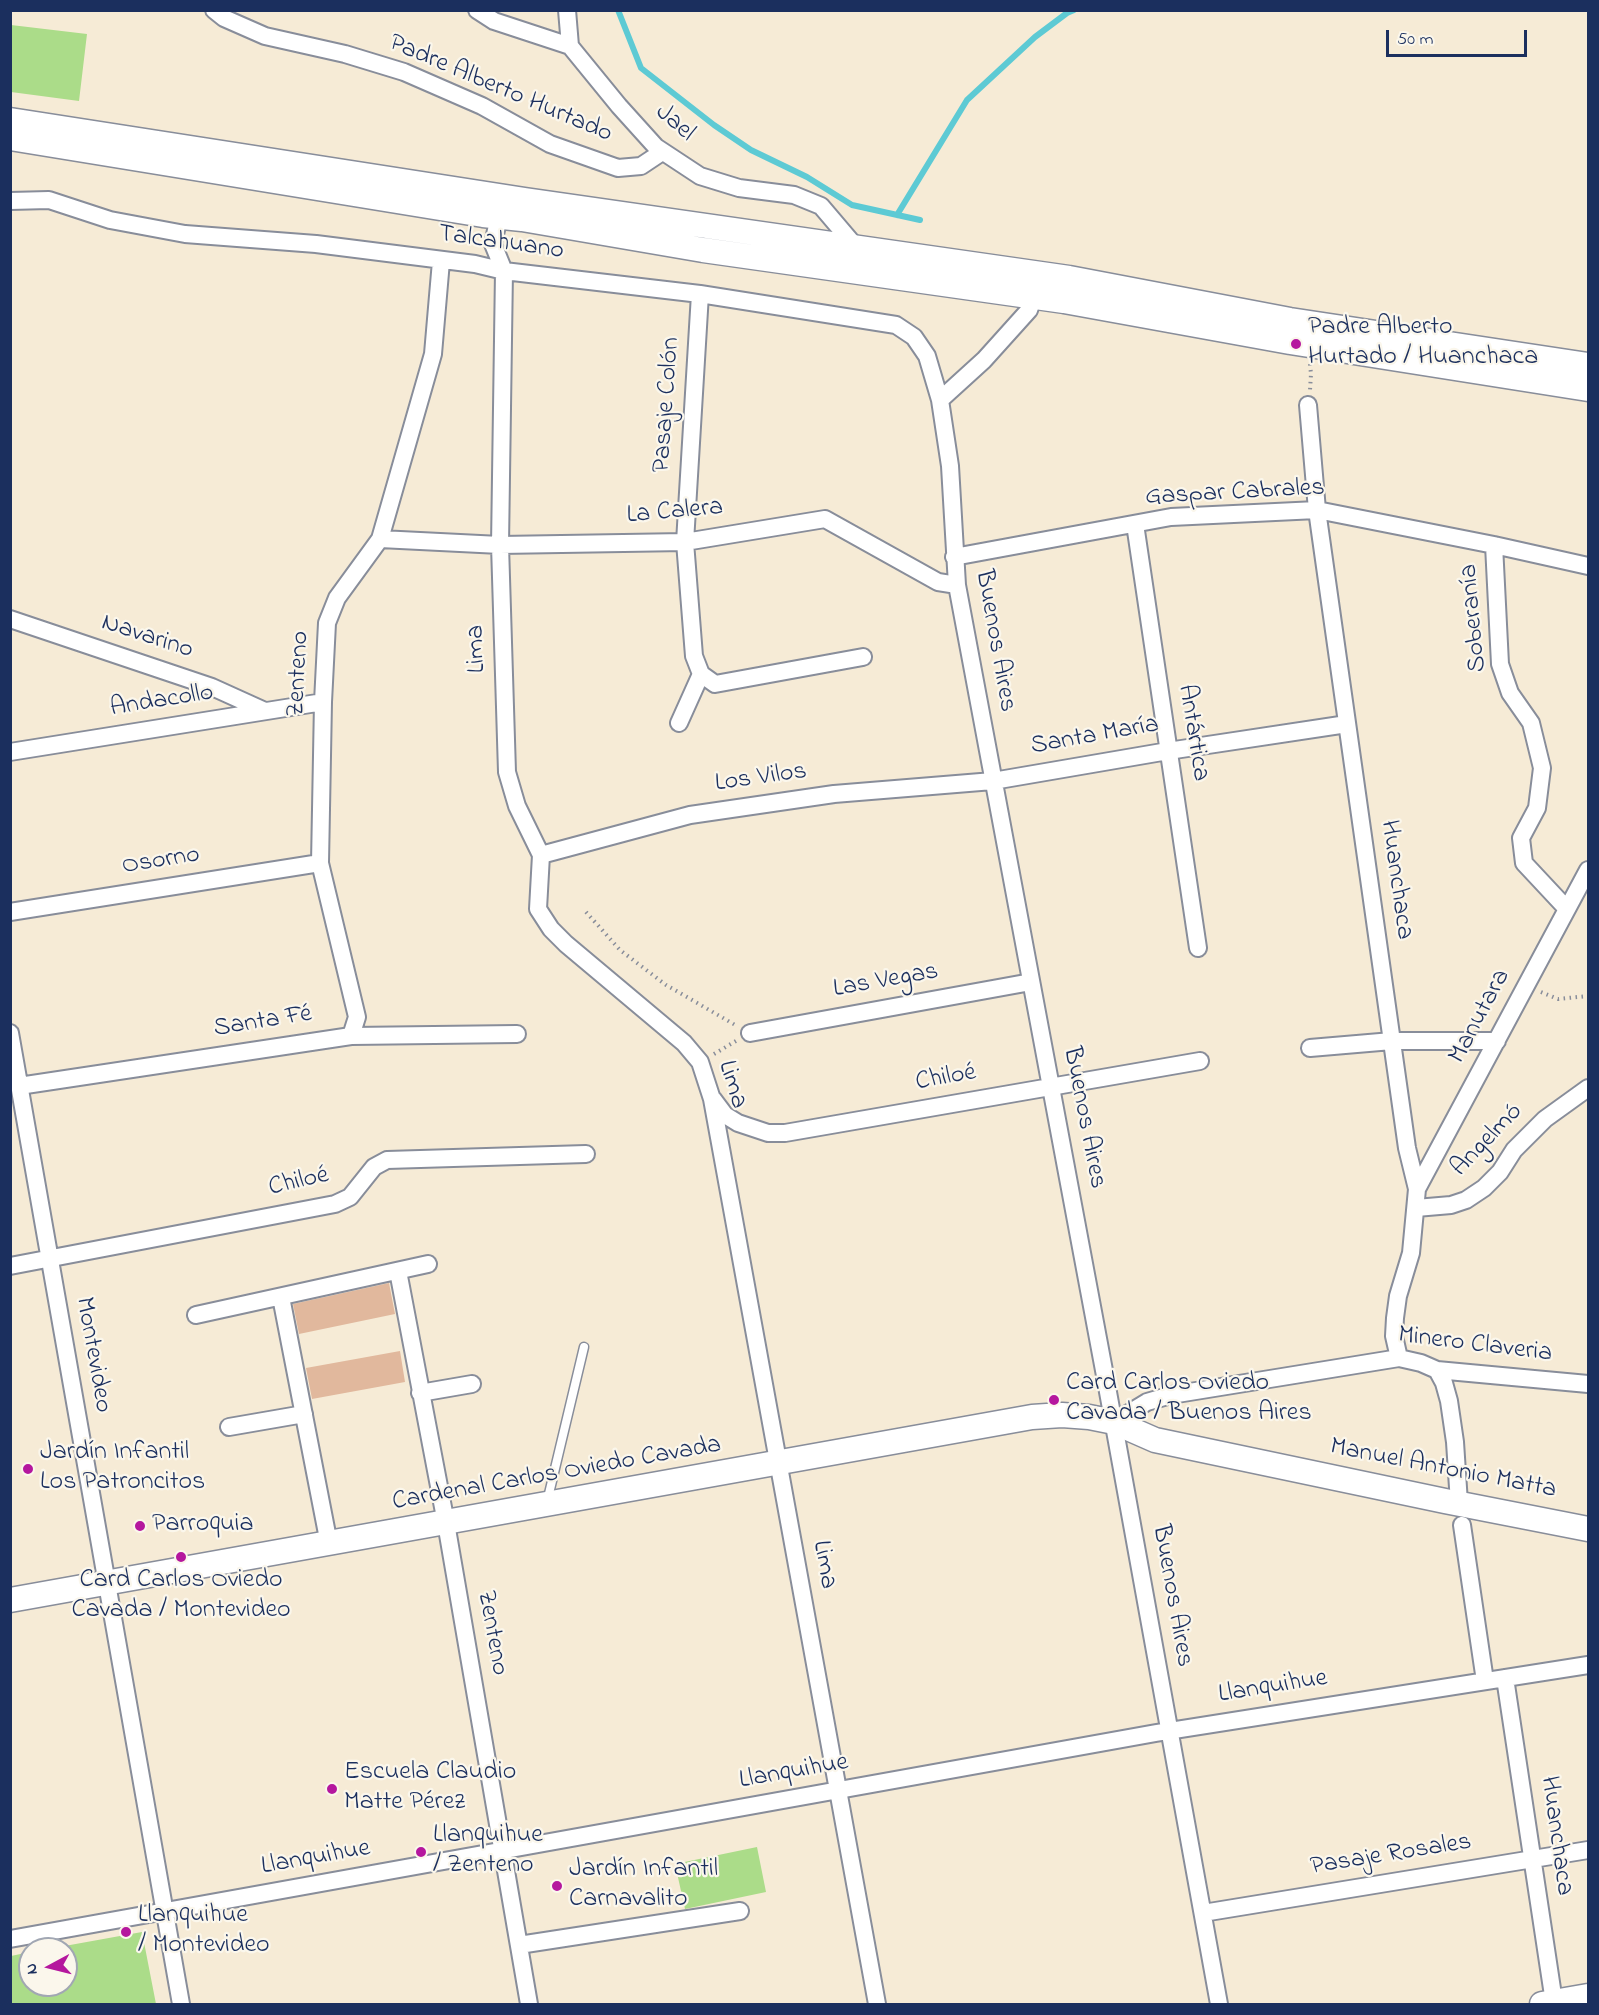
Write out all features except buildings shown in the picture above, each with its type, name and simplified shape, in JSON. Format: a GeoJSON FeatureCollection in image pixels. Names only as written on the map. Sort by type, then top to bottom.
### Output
{"type":"FeatureCollection","features":[{"type":"Feature","properties":{"kind":"main road"},"geometry":{"type":"LineString","coordinates":[[10,120],[204,160]]}},
{"type":"Feature","properties":{"kind":"main road"},"geometry":{"type":"LineString","coordinates":[[10,138],[204,160],[501,206],[855,246],[1310,345],[1588,389]]}},
{"type":"Feature","properties":{"kind":"main road"},"geometry":{"type":"LineString","coordinates":[[501,206],[703,250],[1037,286],[1290,320],[1588,365]]}},
{"type":"Feature","properties":{"kind":"main road","name":"Cardenal Carlos Oviedo Cavada"},"geometry":{"type":"LineString","coordinates":[[10,1600],[446,1524],[1032,1417],[1062,1415],[1114,1422]]}},
{"type":"Feature","properties":{"kind":"main road","name":"Manuel Antonio Matta"},"geometry":{"type":"LineString","coordinates":[[1114,1422],[1155,1440],[1461,1514],[1588,1528]]}},
{"type":"Feature","properties":{"kind":"main road"},"geometry":{"type":"LineString","coordinates":[[1548,2003],[1588,1996]]}},
{"type":"Feature","properties":{"kind":"street","name":"Padre Alberto Hurtado"},"geometry":{"type":"LineString","coordinates":[[214,10],[224,18],[266,36],[345,54],[404,72],[482,106],[550,144],[618,168],[641,166],[662,152]]}},
{"type":"Feature","properties":{"kind":"street"},"geometry":{"type":"LineString","coordinates":[[477,10],[494,21],[570,46],[567,10]]}},
{"type":"Feature","properties":{"kind":"street","name":"Jael"},"geometry":{"type":"LineString","coordinates":[[570,46],[619,106],[662,152],[700,176],[739,188],[794,195],[821,206],[855,246]]}},
{"type":"Feature","properties":{"kind":"street","name":"Talcahuano"},"geometry":{"type":"LineString","coordinates":[[10,201],[49,200],[110,220],[185,234],[316,244],[475,264],[504,271],[700,294],[896,325],[914,337],[927,356],[940,400]]}},
{"type":"Feature","properties":{"kind":"street"},"geometry":{"type":"LineString","coordinates":[[475,264],[493,244],[501,206]]}},
{"type":"Feature","properties":{"kind":"street","name":"Lima"},"geometry":{"type":"LineString","coordinates":[[493,244],[504,271],[500,545],[507,772],[517,806],[541,855],[538,909],[551,929],[566,944],[684,1043],[700,1062],[712,1099],[877,2004]]}},
{"type":"Feature","properties":{"kind":"street","name":"Zenteno"},"geometry":{"type":"LineString","coordinates":[[351,1036],[357,1017],[320,863],[327,623],[337,598],[380,539],[433,354],[441,261]]}},
{"type":"Feature","properties":{"kind":"street"},"geometry":{"type":"LineString","coordinates":[[940,400],[984,360],[1029,310],[1037,286]]}},
{"type":"Feature","properties":{"kind":"street","name":"Pasaje Colón"},"geometry":{"type":"LineString","coordinates":[[700,294],[685,542],[694,656],[701,675]]}},
{"type":"Feature","properties":{"kind":"street","name":"Buenos Aires"},"geometry":{"type":"LineString","coordinates":[[940,400],[950,466],[957,585],[1114,1422],[1219,2004]]}},
{"type":"Feature","properties":{"kind":"street","name":"Huanchaca"},"geometry":{"type":"LineString","coordinates":[[1308,405],[1317,510],[1347,724],[1407,1148],[1418,1189],[1411,1253],[1398,1296],[1395,1318],[1399,1358]]}},
{"type":"Feature","properties":{"kind":"street","name":"Gaspar Cabrales"},"geometry":{"type":"LineString","coordinates":[[954,557],[1171,517],[1317,510],[1494,544],[1588,566]]}},
{"type":"Feature","properties":{"kind":"street","name":"La Calera"},"geometry":{"type":"LineString","coordinates":[[380,539],[500,545],[685,542],[825,519],[938,582],[957,585]]}},
{"type":"Feature","properties":{"kind":"street","name":"Antártica"},"geometry":{"type":"LineString","coordinates":[[1135,524],[1198,948]]}},
{"type":"Feature","properties":{"kind":"street","name":"Soberanía"},"geometry":{"type":"LineString","coordinates":[[1494,544],[1500,664],[1510,693],[1531,723],[1542,768],[1537,808],[1521,838],[1524,863],[1568,909]]}},
{"type":"Feature","properties":{"kind":"street","name":"Navarino"},"geometry":{"type":"LineString","coordinates":[[10,619],[212,687],[265,711]]}},
{"type":"Feature","properties":{"kind":"street"},"geometry":{"type":"LineString","coordinates":[[679,723],[701,675],[715,684],[863,657]]}},
{"type":"Feature","properties":{"kind":"street","name":"Andacollo"},"geometry":{"type":"LineString","coordinates":[[10,752],[323,702]]}},
{"type":"Feature","properties":{"kind":"street","name":"Santa María"},"geometry":{"type":"LineString","coordinates":[[993,781],[1347,724]]}},
{"type":"Feature","properties":{"kind":"street","name":"Los Vilos"},"geometry":{"type":"LineString","coordinates":[[541,855],[690,815],[834,794],[993,781]]}},
{"type":"Feature","properties":{"kind":"street","name":"Osorno"},"geometry":{"type":"LineString","coordinates":[[10,912],[320,863]]}},
{"type":"Feature","properties":{"kind":"street","name":"Manutara"},"geometry":{"type":"LineString","coordinates":[[1418,1189],[1588,870]]}},
{"type":"Feature","properties":{"kind":"street","name":"Las Vegas"},"geometry":{"type":"LineString","coordinates":[[750,1033],[1031,982]]}},
{"type":"Feature","properties":{"kind":"street","name":"Montevideo"},"geometry":{"type":"LineString","coordinates":[[10,1033],[181,2004]]}},
{"type":"Feature","properties":{"kind":"street","name":"Santa Fé"},"geometry":{"type":"LineString","coordinates":[[19,1086],[351,1036],[517,1034]]}},
{"type":"Feature","properties":{"kind":"street"},"geometry":{"type":"LineString","coordinates":[[1310,1048],[1392,1041],[1497,1041]]}},
{"type":"Feature","properties":{"kind":"street","name":"Chiloé"},"geometry":{"type":"LineString","coordinates":[[712,1099],[725,1115],[738,1123],[768,1132],[785,1133],[1200,1061]]}},
{"type":"Feature","properties":{"kind":"street","name":"Angelmó"},"geometry":{"type":"LineString","coordinates":[[1416,1208],[1451,1205],[1466,1200],[1484,1188],[1500,1172],[1514,1150],[1545,1119],[1588,1088]]}},
{"type":"Feature","properties":{"kind":"street","name":"Chiloé"},"geometry":{"type":"LineString","coordinates":[[10,1266],[335,1204],[350,1197],[374,1167],[387,1160],[586,1154]]}},
{"type":"Feature","properties":{"kind":"street"},"geometry":{"type":"LineString","coordinates":[[196,1315],[428,1264]]}},
{"type":"Feature","properties":{"kind":"street","name":"Zenteno"},"geometry":{"type":"LineString","coordinates":[[398,1271],[446,1524],[529,2004]]}},
{"type":"Feature","properties":{"kind":"street"},"geometry":{"type":"LineString","coordinates":[[281,1297],[329,1544]]}},
{"type":"Feature","properties":{"kind":"street","name":"Minero Claveria"},"geometry":{"type":"LineString","coordinates":[[1114,1422],[1146,1402],[1171,1395],[1399,1358],[1421,1363],[1437,1370],[1588,1384]]}},
{"type":"Feature","properties":{"kind":"street"},"geometry":{"type":"LineString","coordinates":[[1437,1370],[1444,1383],[1449,1401],[1461,1514],[1485,1681]]}},
{"type":"Feature","properties":{"kind":"street"},"geometry":{"type":"LineString","coordinates":[[420,1393],[472,1384]]}},
{"type":"Feature","properties":{"kind":"street"},"geometry":{"type":"LineString","coordinates":[[229,1427],[304,1414]]}},
{"type":"Feature","properties":{"kind":"street","name":"Llanquihue"},"geometry":{"type":"LineString","coordinates":[[10,1939],[1169,1730],[1588,1665]]}},
{"type":"Feature","properties":{"kind":"street","name":"Huanchaca"},"geometry":{"type":"LineString","coordinates":[[1505,1678],[1532,1858],[1548,2003]]}},
{"type":"Feature","properties":{"kind":"street","name":"Pasaje Rosales"},"geometry":{"type":"LineString","coordinates":[[1203,1912],[1588,1850]]}},
{"type":"Feature","properties":{"kind":"street"},"geometry":{"type":"LineString","coordinates":[[519,1945],[740,1911]]}},
{"type":"Feature","properties":{"kind":"lane"},"geometry":{"type":"LineString","coordinates":[[546,1506],[584,1347]]}},
{"type":"Feature","properties":{"kind":"path"},"geometry":{"type":"LineString","coordinates":[[1308,405],[1311,374],[1310,345]]}},
{"type":"Feature","properties":{"kind":"path"},"geometry":{"type":"LineString","coordinates":[[586,912],[620,950],[666,985],[750,1033]]}},
{"type":"Feature","properties":{"kind":"path"},"geometry":{"type":"LineString","coordinates":[[1527,986],[1558,999],[1588,996]]}},
{"type":"Feature","properties":{"kind":"path"},"geometry":{"type":"LineString","coordinates":[[700,1062],[750,1033]]}},
{"type":"Feature","properties":{"kind":"green space"},"geometry":{"type":"Polygon","coordinates":[[[11,25],[87,34],[79,101],[11,92],[11,25]]]}},
{"type":"Feature","properties":{"kind":"green space"},"geometry":{"type":"Polygon","coordinates":[[[757,1847],[766,1892],[685,1909],[675,1864],[757,1847]]]}},
{"type":"Feature","properties":{"kind":"green space"},"geometry":{"type":"Polygon","coordinates":[[[142,1932],[156,2004],[11,2004],[11,1956],[18,1955],[18,1997],[78,1997],[78,1944],[142,1932]]]}},
{"type":"Feature","properties":{"kind":"waterway"},"geometry":{"type":"LineString","coordinates":[[618,10],[641,68],[714,125],[751,150],[807,177],[852,205],[920,220]]}},
{"type":"Feature","properties":{"kind":"waterway"},"geometry":{"type":"LineString","coordinates":[[897,215],[967,100],[1035,37],[1074,10]]}},
{"type":"Feature","properties":{"kind":"place","name":"Padre Alberto Hurtado / Huanchaca"},"geometry":{"type":"Point","coordinates":[1296,344]}},
{"type":"Feature","properties":{"kind":"place","name":"Card Carlos Oviedo Cavada / Buenos Aires"},"geometry":{"type":"Point","coordinates":[1054,1400]}},
{"type":"Feature","properties":{"kind":"place","name":"Jardín Infantil Los Patroncitos"},"geometry":{"type":"Point","coordinates":[28,1469]}},
{"type":"Feature","properties":{"kind":"place","name":"Parroquia"},"geometry":{"type":"Point","coordinates":[140,1526]}},
{"type":"Feature","properties":{"kind":"place","name":"Card Carlos Oviedo Cavada / Montevideo"},"geometry":{"type":"Point","coordinates":[181,1557]}},
{"type":"Feature","properties":{"kind":"place","name":"Escuela Claudio Matte Pérez"},"geometry":{"type":"Point","coordinates":[332,1789]}},
{"type":"Feature","properties":{"kind":"place","name":"Llanquihue / Zenteno"},"geometry":{"type":"Point","coordinates":[421,1852]}},
{"type":"Feature","properties":{"kind":"place","name":"Jardín Infantil Carnavalito"},"geometry":{"type":"Point","coordinates":[557,1886]}},
{"type":"Feature","properties":{"kind":"place","name":"Llanquihue / Montevideo"},"geometry":{"type":"Point","coordinates":[126,1932]}}]}
